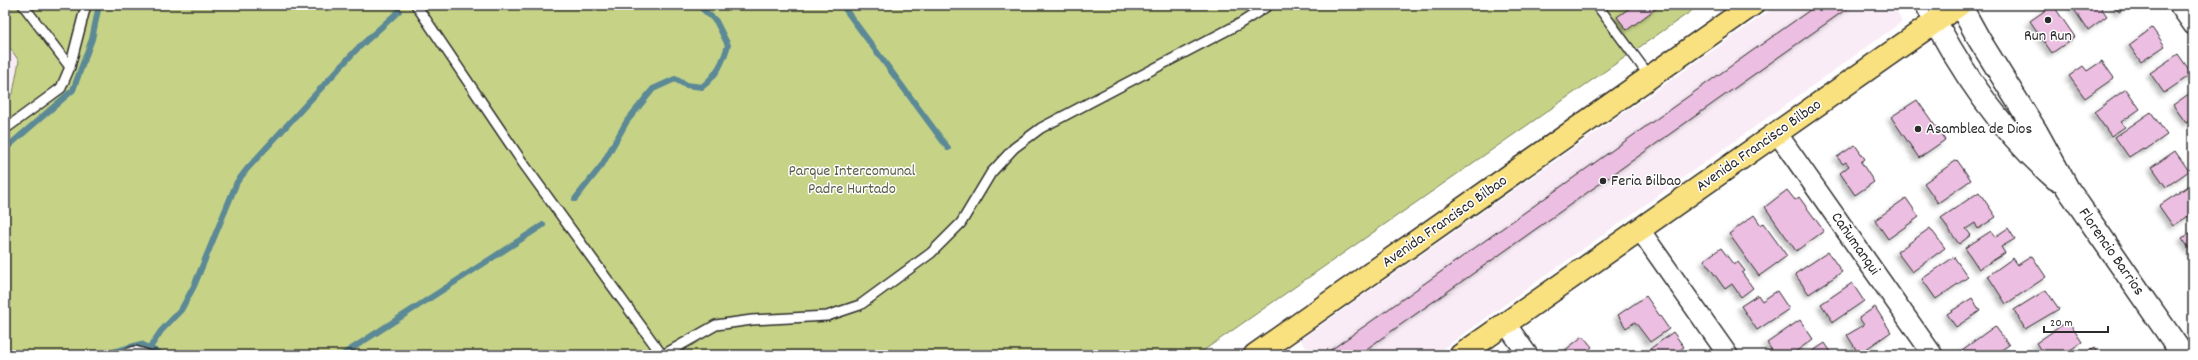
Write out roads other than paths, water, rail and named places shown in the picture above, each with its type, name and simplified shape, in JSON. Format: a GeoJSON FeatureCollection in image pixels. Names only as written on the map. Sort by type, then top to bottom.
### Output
{"type":"FeatureCollection","features":[{"type":"Feature","properties":{"kind":"main road","name":"Avenida Francisco Bilbao"},"geometry":{"type":"LineString","coordinates":[[1255,355],[1752,5]]}},
{"type":"Feature","properties":{"kind":"main road","name":"Avenida Francisco Bilbao"},"geometry":{"type":"LineString","coordinates":[[1461,355],[1777,133],[1931,13],[1960,5]]}},
{"type":"Feature","properties":{"kind":"main road","name":"Florencio Barrios"},"geometry":{"type":"LineString","coordinates":[[1960,5],[2036,131],[2068,189],[2183,355]]}},
{"type":"Feature","properties":{"kind":"main road","name":"Florencio Barrios"},"geometry":{"type":"LineString","coordinates":[[1931,13],[1962,68],[1995,116],[2016,142],[2068,189]]}},
{"type":"Feature","properties":{"kind":"street"},"geometry":{"type":"LineString","coordinates":[[2179,5],[2193,26]]}},
{"type":"Feature","properties":{"kind":"street","name":"Cañumanqui"},"geometry":{"type":"LineString","coordinates":[[1777,133],[1933,355]]}},
{"type":"Feature","properties":{"kind":"street"},"geometry":{"type":"LineString","coordinates":[[1640,230],[1728,355]]}},
{"type":"Feature","properties":{"kind":"street"},"geometry":{"type":"LineString","coordinates":[[1506,324],[1528,355]]}},
{"type":"Feature","properties":{"kind":"lane"},"geometry":{"type":"LineString","coordinates":[[23,5],[70,67]]}},
{"type":"Feature","properties":{"kind":"lane"},"geometry":{"type":"LineString","coordinates":[[5,129],[61,88],[70,67],[86,5]]}},
{"type":"Feature","properties":{"kind":"lane"},"geometry":{"type":"LineString","coordinates":[[416,5],[523,163],[663,355],[716,325],[752,320],[827,316],[860,305],[931,253],[961,223],[991,173],[1014,148],[1041,128],[1239,24],[1269,5]]}},
{"type":"Feature","properties":{"kind":"lane"},"geometry":{"type":"LineString","coordinates":[[1597,5],[1650,77]]}},
{"type":"Feature","properties":{"kind":"lane"},"geometry":{"type":"LineString","coordinates":[[123,355],[135,351],[148,355]]}},
{"type":"Feature","properties":{"kind":"waterway"},"geometry":{"type":"LineString","coordinates":[[5,149],[73,90],[92,39],[99,5]]}},
{"type":"Feature","properties":{"kind":"waterway"},"geometry":{"type":"LineString","coordinates":[[575,199],[602,165],[627,121],[653,89],[675,79],[686,85],[702,87],[712,78],[719,68],[728,45],[716,21],[698,5]]}},
{"type":"Feature","properties":{"kind":"waterway"},"geometry":{"type":"LineString","coordinates":[[842,5],[948,148]]}},
{"type":"Feature","properties":{"kind":"waterway"},"geometry":{"type":"LineString","coordinates":[[149,349],[161,331],[181,310],[194,286],[237,182],[247,169],[356,50],[399,11]]}},
{"type":"Feature","properties":{"kind":"waterway"},"geometry":{"type":"LineString","coordinates":[[342,355],[543,225]]}},
{"type":"Feature","properties":{"kind":"waterway"},"geometry":{"type":"LineString","coordinates":[[103,355],[141,344],[163,355]]}},
{"type":"Feature","properties":{"kind":"place","name":"Run Run"},"geometry":{"type":"Point","coordinates":[2048,20]}},
{"type":"Feature","properties":{"kind":"place","name":"Asamblea de Dios"},"geometry":{"type":"Point","coordinates":[1918,129]}},
{"type":"Feature","properties":{"kind":"place","name":"Feria Bilbao"},"geometry":{"type":"Point","coordinates":[1603,181]}},
{"type":"Feature","properties":{"kind":"park label","name":"Parque Intercomunal Padre Hurtado"},"geometry":{"type":"Point","coordinates":[852,180]}}]}
